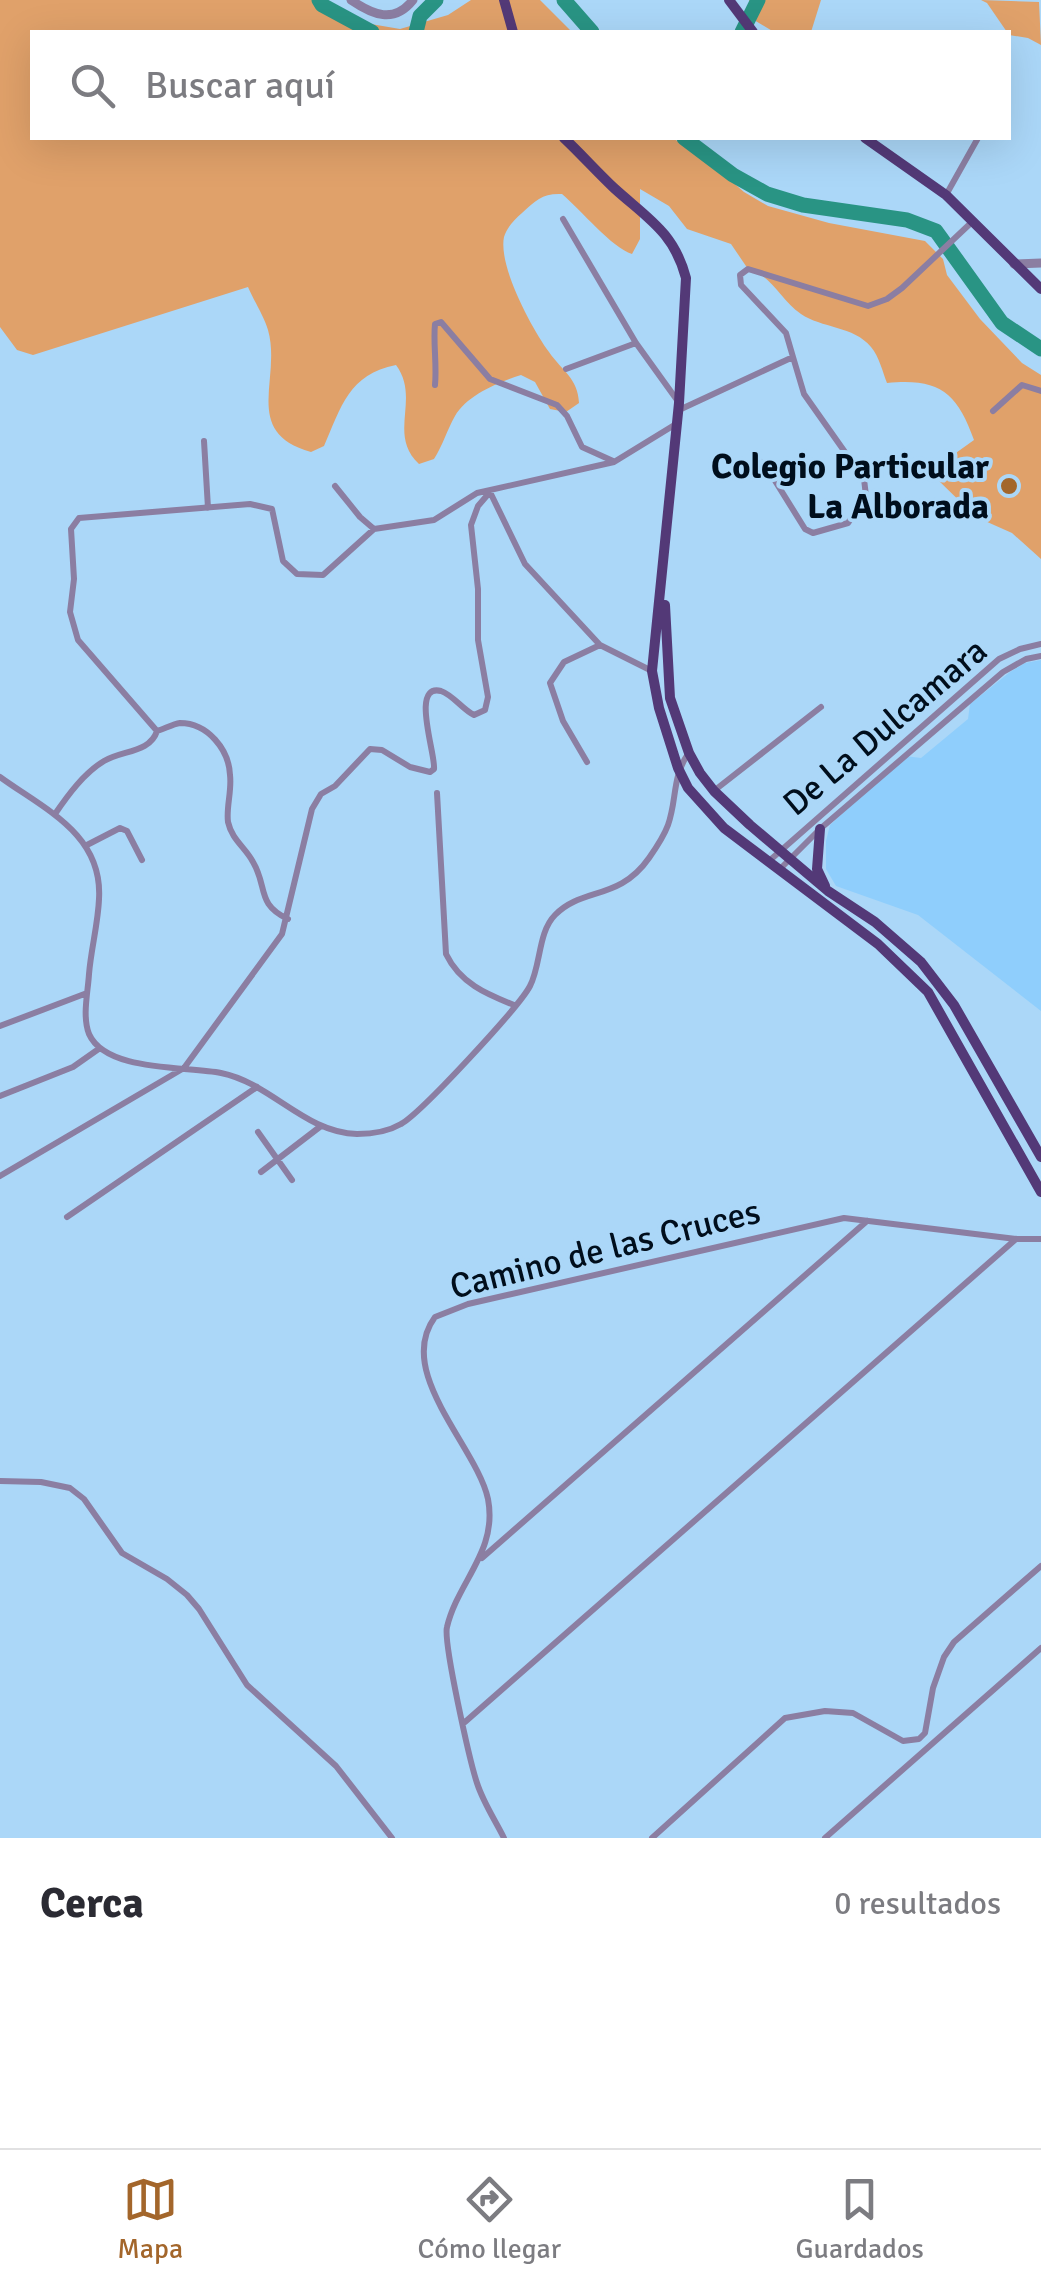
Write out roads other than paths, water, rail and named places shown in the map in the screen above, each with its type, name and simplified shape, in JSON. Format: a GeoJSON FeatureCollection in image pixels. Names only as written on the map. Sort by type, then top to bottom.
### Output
{"type":"FeatureCollection","features":[{"type":"Feature","properties":{"kind":"main road"},"geometry":{"type":"LineString","coordinates":[[504,0],[512,30]]}},
{"type":"Feature","properties":{"kind":"main road"},"geometry":{"type":"LineString","coordinates":[[729,0],[752,30]]}},
{"type":"Feature","properties":{"kind":"main road"},"geometry":{"type":"LineString","coordinates":[[566,140],[664,231],[681,258],[688,300],[652,672],[678,768],[688,788],[724,828],[878,944],[928,992],[1041,1192]]}},
{"type":"Feature","properties":{"kind":"main road"},"geometry":{"type":"LineString","coordinates":[[868,140],[946,195],[1041,289]]}},
{"type":"Feature","properties":{"kind":"main road"},"geometry":{"type":"LineString","coordinates":[[664,569],[670,698],[688,752],[714,791],[790,860],[922,962],[941,986],[1040,1155]]}},
{"type":"Feature","properties":{"kind":"main road"},"geometry":{"type":"LineString","coordinates":[[820,829],[817,869],[828,891]]}},
{"type":"Feature","properties":{"kind":"street"},"geometry":{"type":"LineString","coordinates":[[351,0],[371,14],[386,16],[398,14],[413,0]]}},
{"type":"Feature","properties":{"kind":"street"},"geometry":{"type":"LineString","coordinates":[[946,195],[977,140]]}},
{"type":"Feature","properties":{"kind":"street"},"geometry":{"type":"LineString","coordinates":[[563,218],[678,412]]}},
{"type":"Feature","properties":{"kind":"street"},"geometry":{"type":"LineString","coordinates":[[746,468],[754,460],[764,463],[805,529],[813,532],[848,523],[866,496],[864,480],[804,394],[786,333],[741,286],[740,275],[748,269],[868,306],[887,300],[902,288],[973,221]]}},
{"type":"Feature","properties":{"kind":"street"},"geometry":{"type":"LineString","coordinates":[[1014,264],[1041,264]]}},
{"type":"Feature","properties":{"kind":"street"},"geometry":{"type":"LineString","coordinates":[[435,385],[437,354],[433,328],[441,322],[490,379],[557,405],[582,447],[614,462]]}},
{"type":"Feature","properties":{"kind":"street"},"geometry":{"type":"LineString","coordinates":[[566,369],[636,343]]}},
{"type":"Feature","properties":{"kind":"street"},"geometry":{"type":"LineString","coordinates":[[158,731],[78,640],[70,612],[74,579],[71,529],[79,518],[250,504],[272,508],[283,561],[298,574],[322,576],[374,529],[434,520],[468,496],[614,462],[678,412],[793,357]]}},
{"type":"Feature","properties":{"kind":"street"},"geometry":{"type":"LineString","coordinates":[[993,410],[1022,385],[1041,391]]}},
{"type":"Feature","properties":{"kind":"street"},"geometry":{"type":"LineString","coordinates":[[204,441],[208,508]]}},
{"type":"Feature","properties":{"kind":"street"},"geometry":{"type":"LineString","coordinates":[[335,486],[374,529]]}},
{"type":"Feature","properties":{"kind":"street"},"geometry":{"type":"LineString","coordinates":[[490,492],[525,564],[600,645],[652,672]]}},
{"type":"Feature","properties":{"kind":"street"},"geometry":{"type":"LineString","coordinates":[[0,1176],[184,1068],[282,934],[309,816],[321,794],[335,786],[370,749],[382,750],[422,771],[434,769],[436,757],[426,726],[424,703],[435,690],[444,692],[469,713],[481,714],[485,710],[488,697],[478,640],[478,589],[471,525],[478,506],[490,492]]}},
{"type":"Feature","properties":{"kind":"street","name":"De La Dulcamara"},"geometry":{"type":"LineString","coordinates":[[769,861],[999,659],[1020,648],[1041,644]]}},
{"type":"Feature","properties":{"kind":"street"},"geometry":{"type":"LineString","coordinates":[[587,762],[562,720],[550,683],[564,662],[600,645]]}},
{"type":"Feature","properties":{"kind":"street","name":"De La Dulcamara"},"geometry":{"type":"LineString","coordinates":[[780,869],[820,829],[1003,672],[1026,659],[1041,656]]}},
{"type":"Feature","properties":{"kind":"street"},"geometry":{"type":"LineString","coordinates":[[714,791],[821,707]]}},
{"type":"Feature","properties":{"kind":"street"},"geometry":{"type":"LineString","coordinates":[[55,814],[95,767],[106,759],[148,746],[158,731],[180,723],[209,733],[224,749],[230,769],[228,815],[233,837],[254,862],[263,898],[274,913],[288,919]]}},
{"type":"Feature","properties":{"kind":"street"},"geometry":{"type":"LineString","coordinates":[[0,777],[71,826],[95,870],[99,897],[86,1020],[90,1036],[100,1048],[130,1062],[233,1075],[321,1126],[354,1134],[376,1133],[403,1123],[530,987],[551,919],[566,905],[625,884],[647,860],[667,828],[678,768],[688,752]]}},
{"type":"Feature","properties":{"kind":"street"},"geometry":{"type":"LineString","coordinates":[[437,793],[446,954],[460,974],[480,991],[514,1005]]}},
{"type":"Feature","properties":{"kind":"street"},"geometry":{"type":"LineString","coordinates":[[85,846],[120,828],[126,830],[142,860]]}},
{"type":"Feature","properties":{"kind":"street"},"geometry":{"type":"LineString","coordinates":[[0,1026],[88,993]]}},
{"type":"Feature","properties":{"kind":"street"},"geometry":{"type":"LineString","coordinates":[[0,1096],[73,1067],[100,1048]]}},
{"type":"Feature","properties":{"kind":"street"},"geometry":{"type":"LineString","coordinates":[[67,1216],[257,1087]]}},
{"type":"Feature","properties":{"kind":"street"},"geometry":{"type":"LineString","coordinates":[[261,1172],[321,1126]]}},
{"type":"Feature","properties":{"kind":"street"},"geometry":{"type":"LineString","coordinates":[[258,1132],[292,1180]]}},
{"type":"Feature","properties":{"kind":"street","name":"Camino de las Cruces"},"geometry":{"type":"LineString","coordinates":[[504,1838],[479,1788],[446,1636],[454,1609],[481,1558],[490,1516],[487,1495],[446,1422],[426,1363],[425,1338],[435,1318],[468,1304],[832,1220],[867,1220],[1041,1239]]}},
{"type":"Feature","properties":{"kind":"street"},"geometry":{"type":"LineString","coordinates":[[481,1558],[867,1220]]}},
{"type":"Feature","properties":{"kind":"street"},"geometry":{"type":"LineString","coordinates":[[464,1722],[1016,1239]]}},
{"type":"Feature","properties":{"kind":"street"},"geometry":{"type":"LineString","coordinates":[[0,1481],[41,1482],[70,1488],[84,1499],[122,1553],[166,1579],[199,1609],[248,1686],[336,1766],[392,1838]]}},
{"type":"Feature","properties":{"kind":"street"},"geometry":{"type":"LineString","coordinates":[[652,1838],[785,1718],[825,1711],[853,1713],[903,1741],[919,1739],[925,1733],[933,1688],[944,1657],[954,1642],[1041,1566]]}},
{"type":"Feature","properties":{"kind":"street"},"geometry":{"type":"LineString","coordinates":[[825,1838],[1041,1648]]}},
{"type":"Feature","properties":{"kind":"waterway"},"geometry":{"type":"LineString","coordinates":[[319,0],[368,30]]}},
{"type":"Feature","properties":{"kind":"waterway"},"geometry":{"type":"LineString","coordinates":[[416,30],[420,16],[436,0]]}},
{"type":"Feature","properties":{"kind":"waterway"},"geometry":{"type":"LineString","coordinates":[[564,0],[590,30]]}},
{"type":"Feature","properties":{"kind":"waterway"},"geometry":{"type":"LineString","coordinates":[[743,30],[758,0]]}},
{"type":"Feature","properties":{"kind":"waterway"},"geometry":{"type":"LineString","coordinates":[[687,140],[733,175],[767,194],[803,205],[907,220],[936,231],[1002,323],[1041,349]]}},
{"type":"Feature","properties":{"kind":"place","name":"Colegio Particular La Alborada"},"geometry":{"type":"Point","coordinates":[1009,486]}}]}
